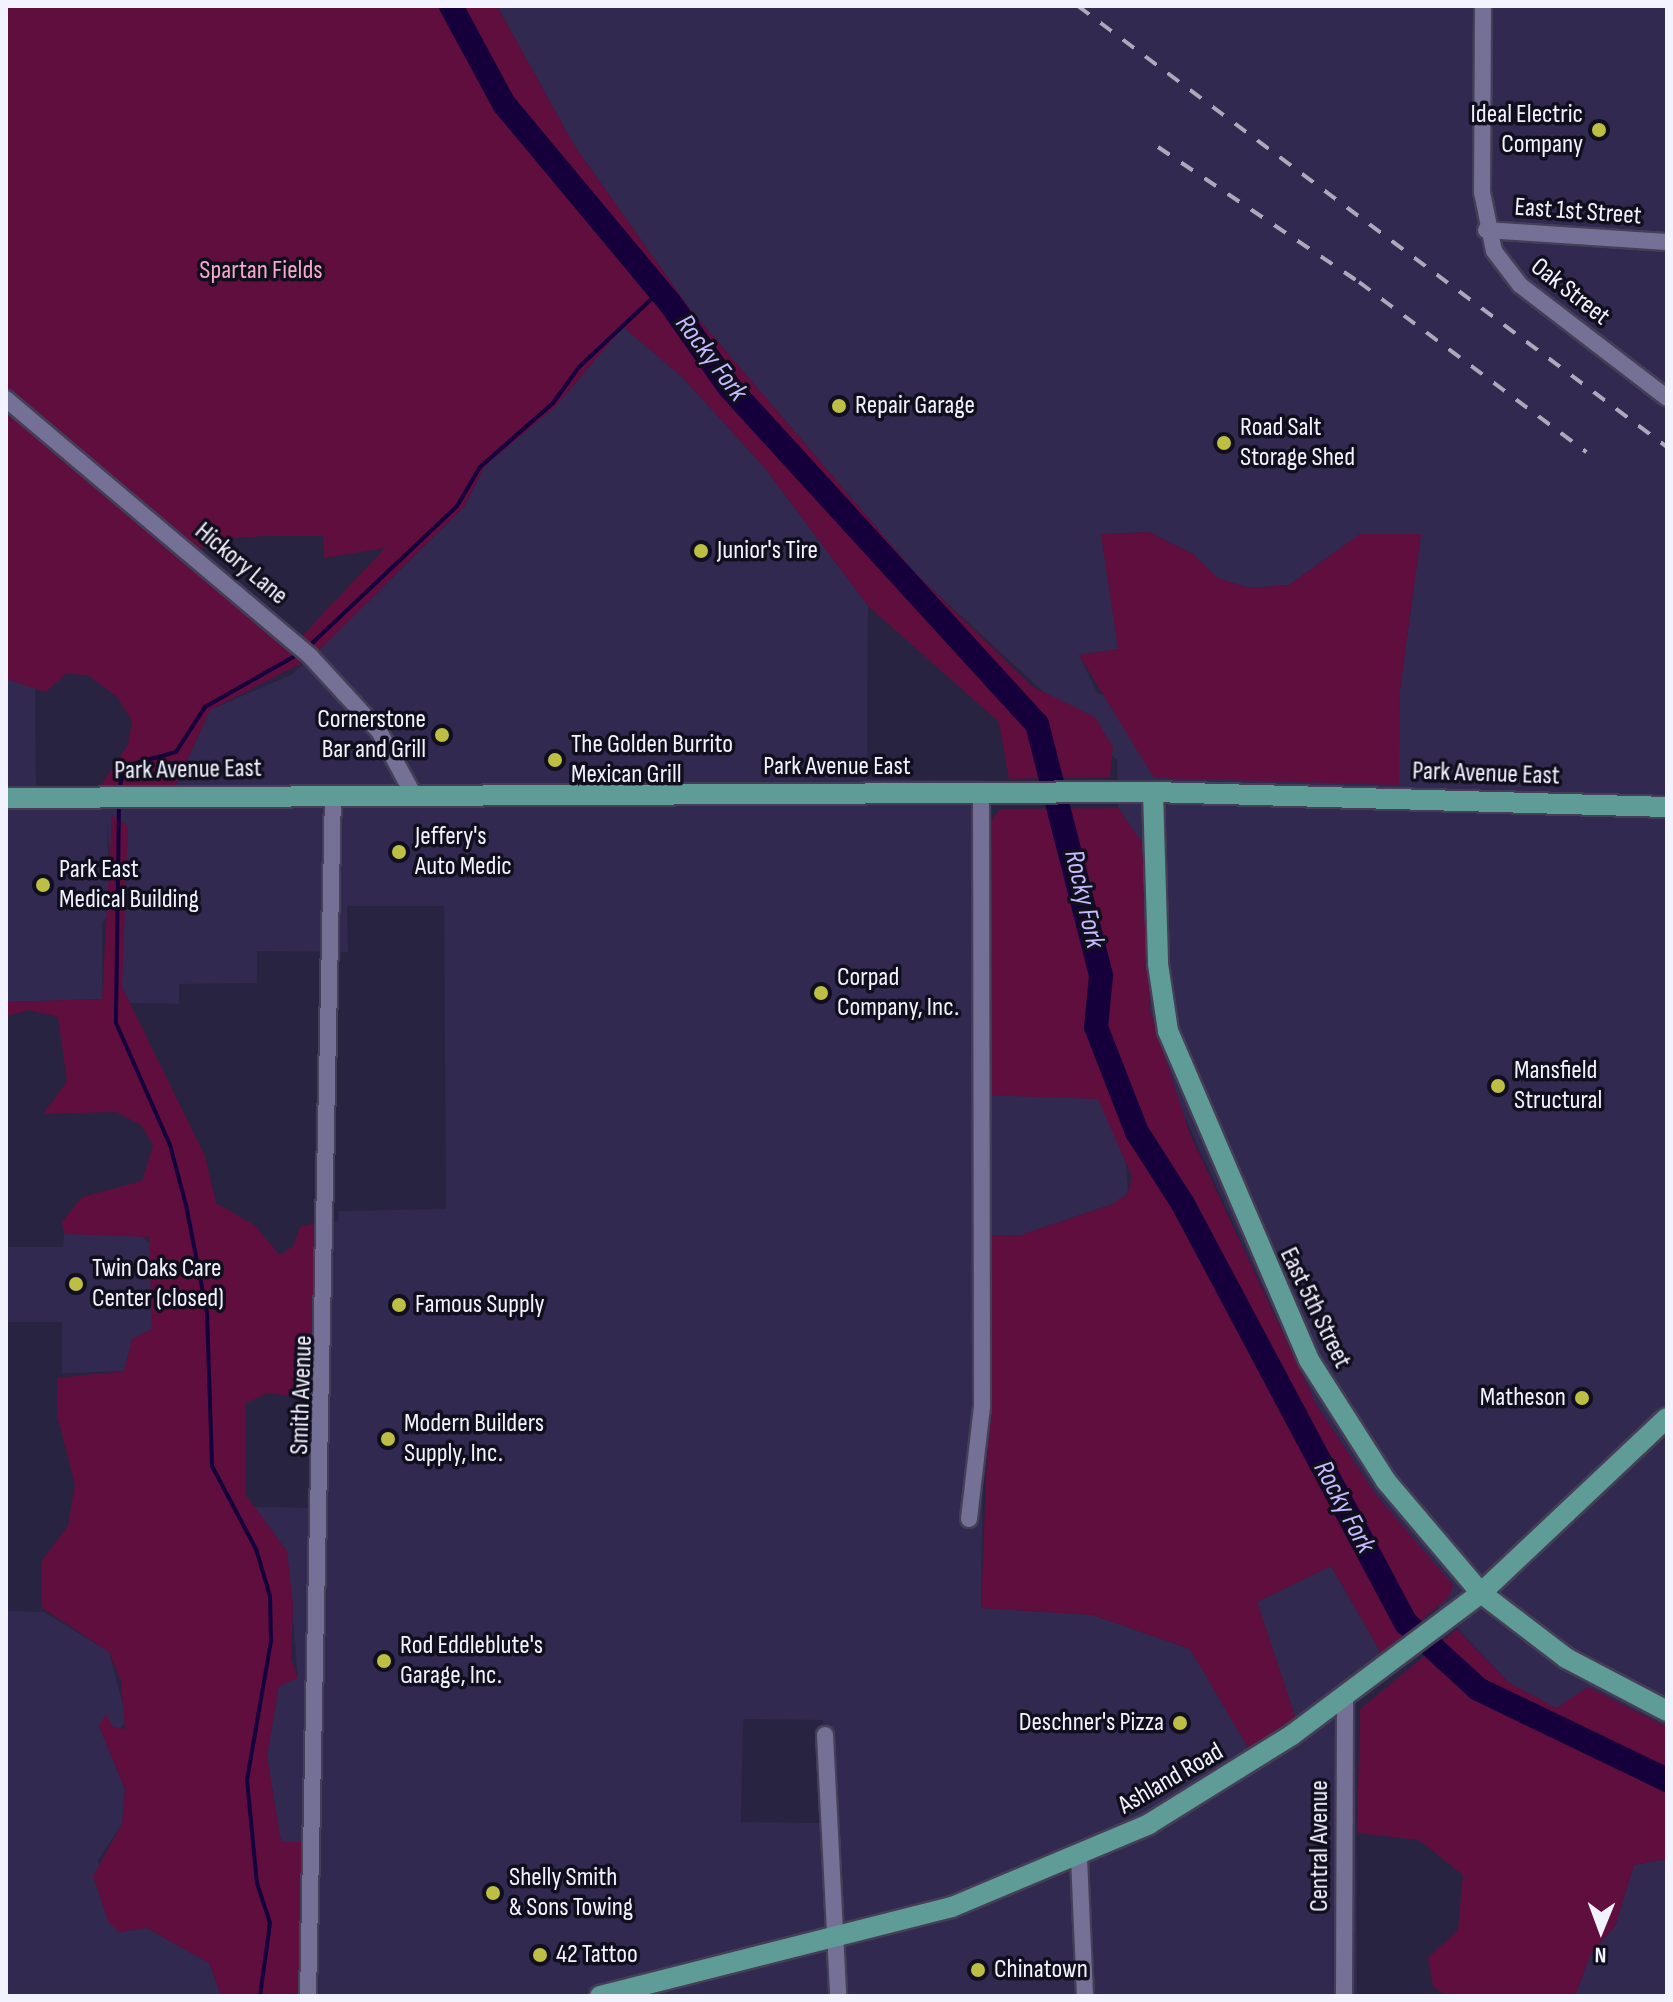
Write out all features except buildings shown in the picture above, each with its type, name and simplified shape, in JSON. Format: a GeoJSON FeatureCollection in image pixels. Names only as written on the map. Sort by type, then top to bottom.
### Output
{"type":"FeatureCollection","features":[{"type":"Feature","properties":{"kind":"main road","name":"Park Avenue East"},"geometry":{"type":"LineString","coordinates":[[6,798],[1153,792],[1667,807]]}},
{"type":"Feature","properties":{"kind":"main road","name":"East 5th Street"},"geometry":{"type":"LineString","coordinates":[[1153,792],[1161,991],[1186,1086],[1317,1373],[1386,1481],[1481,1593],[1566,1658],[1667,1711]]}},
{"type":"Feature","properties":{"kind":"main road","name":"Ashland Road"},"geometry":{"type":"LineString","coordinates":[[600,1996],[651,1991],[836,1941],[952,1907],[1079,1858],[1232,1774],[1392,1661],[1481,1593],[1667,1418]]}},
{"type":"Feature","properties":{"kind":"street"},"geometry":{"type":"LineString","coordinates":[[1483,6],[1486,230]]}},
{"type":"Feature","properties":{"kind":"street","name":"East 1st Street"},"geometry":{"type":"LineString","coordinates":[[1486,230],[1667,242]]}},
{"type":"Feature","properties":{"kind":"street","name":"Oak Street"},"geometry":{"type":"LineString","coordinates":[[1486,230],[1520,285],[1667,398]]}},
{"type":"Feature","properties":{"kind":"street","name":"Hickory Lane"},"geometry":{"type":"LineString","coordinates":[[6,399],[310,656],[379,731],[413,794]]}},
{"type":"Feature","properties":{"kind":"street"},"geometry":{"type":"LineString","coordinates":[[969,1519],[982,1406],[981,792]]}},
{"type":"Feature","properties":{"kind":"street","name":"Smith Avenue"},"geometry":{"type":"LineString","coordinates":[[308,1996],[333,794]]}},
{"type":"Feature","properties":{"kind":"street","name":"Central Avenue"},"geometry":{"type":"LineString","coordinates":[[1344,1996],[1345,1696]]}},
{"type":"Feature","properties":{"kind":"street"},"geometry":{"type":"LineString","coordinates":[[825,1735],[838,1996]]}},
{"type":"Feature","properties":{"kind":"street"},"geometry":{"type":"LineString","coordinates":[[1079,1858],[1085,1996]]}},
{"type":"Feature","properties":{"kind":"shaded area"},"geometry":{"type":"Polygon","coordinates":[[[497,6],[1667,6],[1667,1727],[1556,1708],[1529,1695],[1508,1682],[1438,1607],[1452,1585],[1376,1495],[1316,1404],[1174,1093],[1150,1011],[1142,842],[1118,808],[1117,760],[918,576],[690,309],[574,145],[497,6]],[[1149,532],[1101,535],[1119,649],[1079,655],[1097,693],[1398,785],[1400,690],[1421,534],[1347,543],[1289,585],[1249,588],[1217,578],[1193,554],[1149,532]]]}},
{"type":"Feature","properties":{"kind":"shaded area"},"geometry":{"type":"Polygon","coordinates":[[[623,326],[682,377],[764,467],[868,606],[867,779],[985,780],[983,1095],[1098,1098],[1125,1152],[1128,1193],[1113,1204],[1021,1235],[986,1236],[981,1608],[1093,1615],[1190,1649],[1251,1750],[1296,1719],[1257,1602],[1331,1566],[1381,1653],[1356,1673],[1357,1996],[315,1996],[317,1842],[281,1842],[267,1756],[279,1685],[298,1678],[287,1551],[251,1507],[314,1508],[321,1221],[338,1221],[339,1211],[446,1209],[444,906],[347,906],[348,952],[257,951],[257,983],[179,984],[179,1004],[130,1003],[122,987],[107,821],[110,914],[102,922],[102,999],[6,1002],[6,679],[35,682],[36,787],[175,787],[210,710],[291,675],[316,653],[464,507],[485,466],[567,393],[623,326]],[[743,1719],[741,1822],[822,1823],[823,1720],[743,1719]]]}},
{"type":"Feature","properties":{"kind":"shaded area"},"geometry":{"type":"Polygon","coordinates":[[[139,1233],[152,1247],[152,1329],[132,1339],[124,1371],[62,1373],[62,1322],[6,1322],[6,1247],[63,1247],[64,1234],[139,1233]]]}},
{"type":"Feature","properties":{"kind":"shaded area"},"geometry":{"type":"Polygon","coordinates":[[[6,1611],[44,1612],[109,1652],[127,1720],[118,1731],[99,1726],[125,1789],[122,1824],[98,1860],[119,1932],[147,1928],[209,1963],[221,1996],[6,1996],[6,1611]]]}},
{"type":"Feature","properties":{"kind":"shaded area"},"geometry":{"type":"Polygon","coordinates":[[[1667,1859],[1667,1996],[1575,1996],[1591,1953],[1615,1926],[1634,1865],[1667,1859]]]}},
{"type":"Feature","properties":{"kind":"green space","name":"Spartan Fields"},"geometry":{"type":"Polygon","coordinates":[[[6,6],[497,6],[574,145],[690,309],[918,576],[1033,687],[1095,717],[1113,747],[1110,777],[1009,779],[999,722],[868,606],[764,467],[682,377],[623,327],[555,407],[485,466],[464,507],[316,653],[300,638],[385,548],[324,558],[323,536],[265,536],[210,540],[199,551],[6,391],[6,6]]]}},
{"type":"Feature","properties":{"kind":"green space"},"geometry":{"type":"Polygon","coordinates":[[[6,409],[306,661],[210,710],[175,787],[100,787],[128,744],[132,721],[117,697],[89,676],[67,673],[46,692],[6,679],[6,409]]]}},
{"type":"Feature","properties":{"kind":"green space"},"geometry":{"type":"Polygon","coordinates":[[[1149,532],[1193,554],[1218,578],[1249,588],[1289,585],[1360,534],[1421,534],[1400,690],[1399,785],[1154,778],[1079,655],[1118,649],[1101,534],[1149,532]]]}},
{"type":"Feature","properties":{"kind":"green space"},"geometry":{"type":"Polygon","coordinates":[[[1118,808],[1142,842],[1150,1011],[1190,1134],[1316,1404],[1376,1495],[1453,1585],[1449,1597],[1381,1653],[1331,1566],[1257,1602],[1296,1719],[1250,1751],[1190,1649],[1093,1615],[981,1608],[989,1405],[985,1236],[1021,1235],[1113,1204],[1128,1193],[1132,1177],[1098,1099],[983,1095],[985,828],[1000,809],[1118,808]]]}},
{"type":"Feature","properties":{"kind":"green space"},"geometry":{"type":"Polygon","coordinates":[[[112,815],[128,826],[122,987],[205,1156],[216,1203],[254,1225],[280,1255],[293,1246],[300,1227],[321,1221],[318,1400],[268,1393],[246,1403],[245,1494],[287,1551],[293,1604],[291,1659],[298,1678],[279,1686],[267,1756],[281,1842],[305,1842],[301,1996],[221,1996],[209,1963],[147,1928],[119,1932],[108,1921],[93,1876],[122,1824],[125,1789],[99,1726],[106,1714],[113,1727],[125,1729],[121,1682],[109,1652],[41,1607],[42,1560],[68,1526],[75,1485],[57,1415],[57,1378],[124,1371],[132,1339],[152,1329],[149,1237],[64,1234],[62,1222],[82,1197],[142,1181],[153,1145],[141,1125],[116,1112],[43,1114],[67,1081],[58,1017],[29,1010],[6,1016],[6,1002],[102,999],[112,815]]]}},
{"type":"Feature","properties":{"kind":"green space"},"geometry":{"type":"Polygon","coordinates":[[[1457,1629],[1508,1682],[1556,1708],[1588,1687],[1667,1727],[1667,1859],[1634,1865],[1615,1926],[1591,1953],[1575,1996],[1447,1996],[1433,1986],[1428,1958],[1458,1930],[1463,1875],[1419,1840],[1357,1833],[1360,1709],[1457,1629]]]}},
{"type":"Feature","properties":{"kind":"waterway","name":"Rocky Fork"},"geometry":{"type":"LineString","coordinates":[[451,6],[504,104],[670,303],[729,387],[1037,724],[1101,976],[1096,1027],[1137,1132],[1183,1204],[1406,1623],[1478,1689],[1667,1780]]}},
{"type":"Feature","properties":{"kind":"waterway"},"geometry":{"type":"LineString","coordinates":[[307,648],[457,506],[480,467],[553,403],[579,367],[660,291]]}},
{"type":"Feature","properties":{"kind":"waterway"},"geometry":{"type":"LineString","coordinates":[[119,790],[125,766],[176,752],[205,707],[300,653]]}},
{"type":"Feature","properties":{"kind":"waterway"},"geometry":{"type":"LineString","coordinates":[[119,803],[116,1023],[170,1145],[186,1205],[207,1313],[212,1466],[256,1549],[270,1596],[271,1641],[247,1780],[257,1883],[270,1923],[260,1996]]}},
{"type":"Feature","properties":{"kind":"railway"},"geometry":{"type":"LineString","coordinates":[[1078,6],[1667,447]]}},
{"type":"Feature","properties":{"kind":"railway"},"geometry":{"type":"LineString","coordinates":[[1158,147],[1359,282],[1586,452]]}},
{"type":"Feature","properties":{"kind":"place","name":"Ideal Electric Company"},"geometry":{"type":"Point","coordinates":[1599,130]}},
{"type":"Feature","properties":{"kind":"place","name":"Repair Garage"},"geometry":{"type":"Point","coordinates":[839,406]}},
{"type":"Feature","properties":{"kind":"place","name":"Road Salt Storage Shed"},"geometry":{"type":"Point","coordinates":[1224,443]}},
{"type":"Feature","properties":{"kind":"place","name":"Junior's Tire"},"geometry":{"type":"Point","coordinates":[701,551]}},
{"type":"Feature","properties":{"kind":"place","name":"Cornerstone Bar and Grill"},"geometry":{"type":"Point","coordinates":[442,735]}},
{"type":"Feature","properties":{"kind":"place","name":"The Golden Burrito Mexican Grill"},"geometry":{"type":"Point","coordinates":[555,760]}},
{"type":"Feature","properties":{"kind":"place","name":"Jeffery's Auto Medic"},"geometry":{"type":"Point","coordinates":[399,852]}},
{"type":"Feature","properties":{"kind":"place","name":"Park East Medical Building"},"geometry":{"type":"Point","coordinates":[43,885]}},
{"type":"Feature","properties":{"kind":"place","name":"Corpad Company, Inc."},"geometry":{"type":"Point","coordinates":[821,993]}},
{"type":"Feature","properties":{"kind":"place","name":"Mansfield Structural"},"geometry":{"type":"Point","coordinates":[1498,1086]}},
{"type":"Feature","properties":{"kind":"place","name":"Twin Oaks Care Center (closed)"},"geometry":{"type":"Point","coordinates":[76,1284]}},
{"type":"Feature","properties":{"kind":"place","name":"Famous Supply"},"geometry":{"type":"Point","coordinates":[399,1305]}},
{"type":"Feature","properties":{"kind":"place","name":"Matheson"},"geometry":{"type":"Point","coordinates":[1582,1398]}},
{"type":"Feature","properties":{"kind":"place","name":"Modern Builders Supply, Inc."},"geometry":{"type":"Point","coordinates":[388,1439]}},
{"type":"Feature","properties":{"kind":"place","name":"Rod Eddleblute's Garage, Inc."},"geometry":{"type":"Point","coordinates":[384,1661]}},
{"type":"Feature","properties":{"kind":"place","name":"Deschner's Pizza"},"geometry":{"type":"Point","coordinates":[1180,1723]}},
{"type":"Feature","properties":{"kind":"place","name":"Shelly Smith & Sons Towing"},"geometry":{"type":"Point","coordinates":[493,1893]}},
{"type":"Feature","properties":{"kind":"place","name":"42 Tattoo"},"geometry":{"type":"Point","coordinates":[540,1955]}},
{"type":"Feature","properties":{"kind":"place","name":"Chinatown"},"geometry":{"type":"Point","coordinates":[978,1970]}}]}
